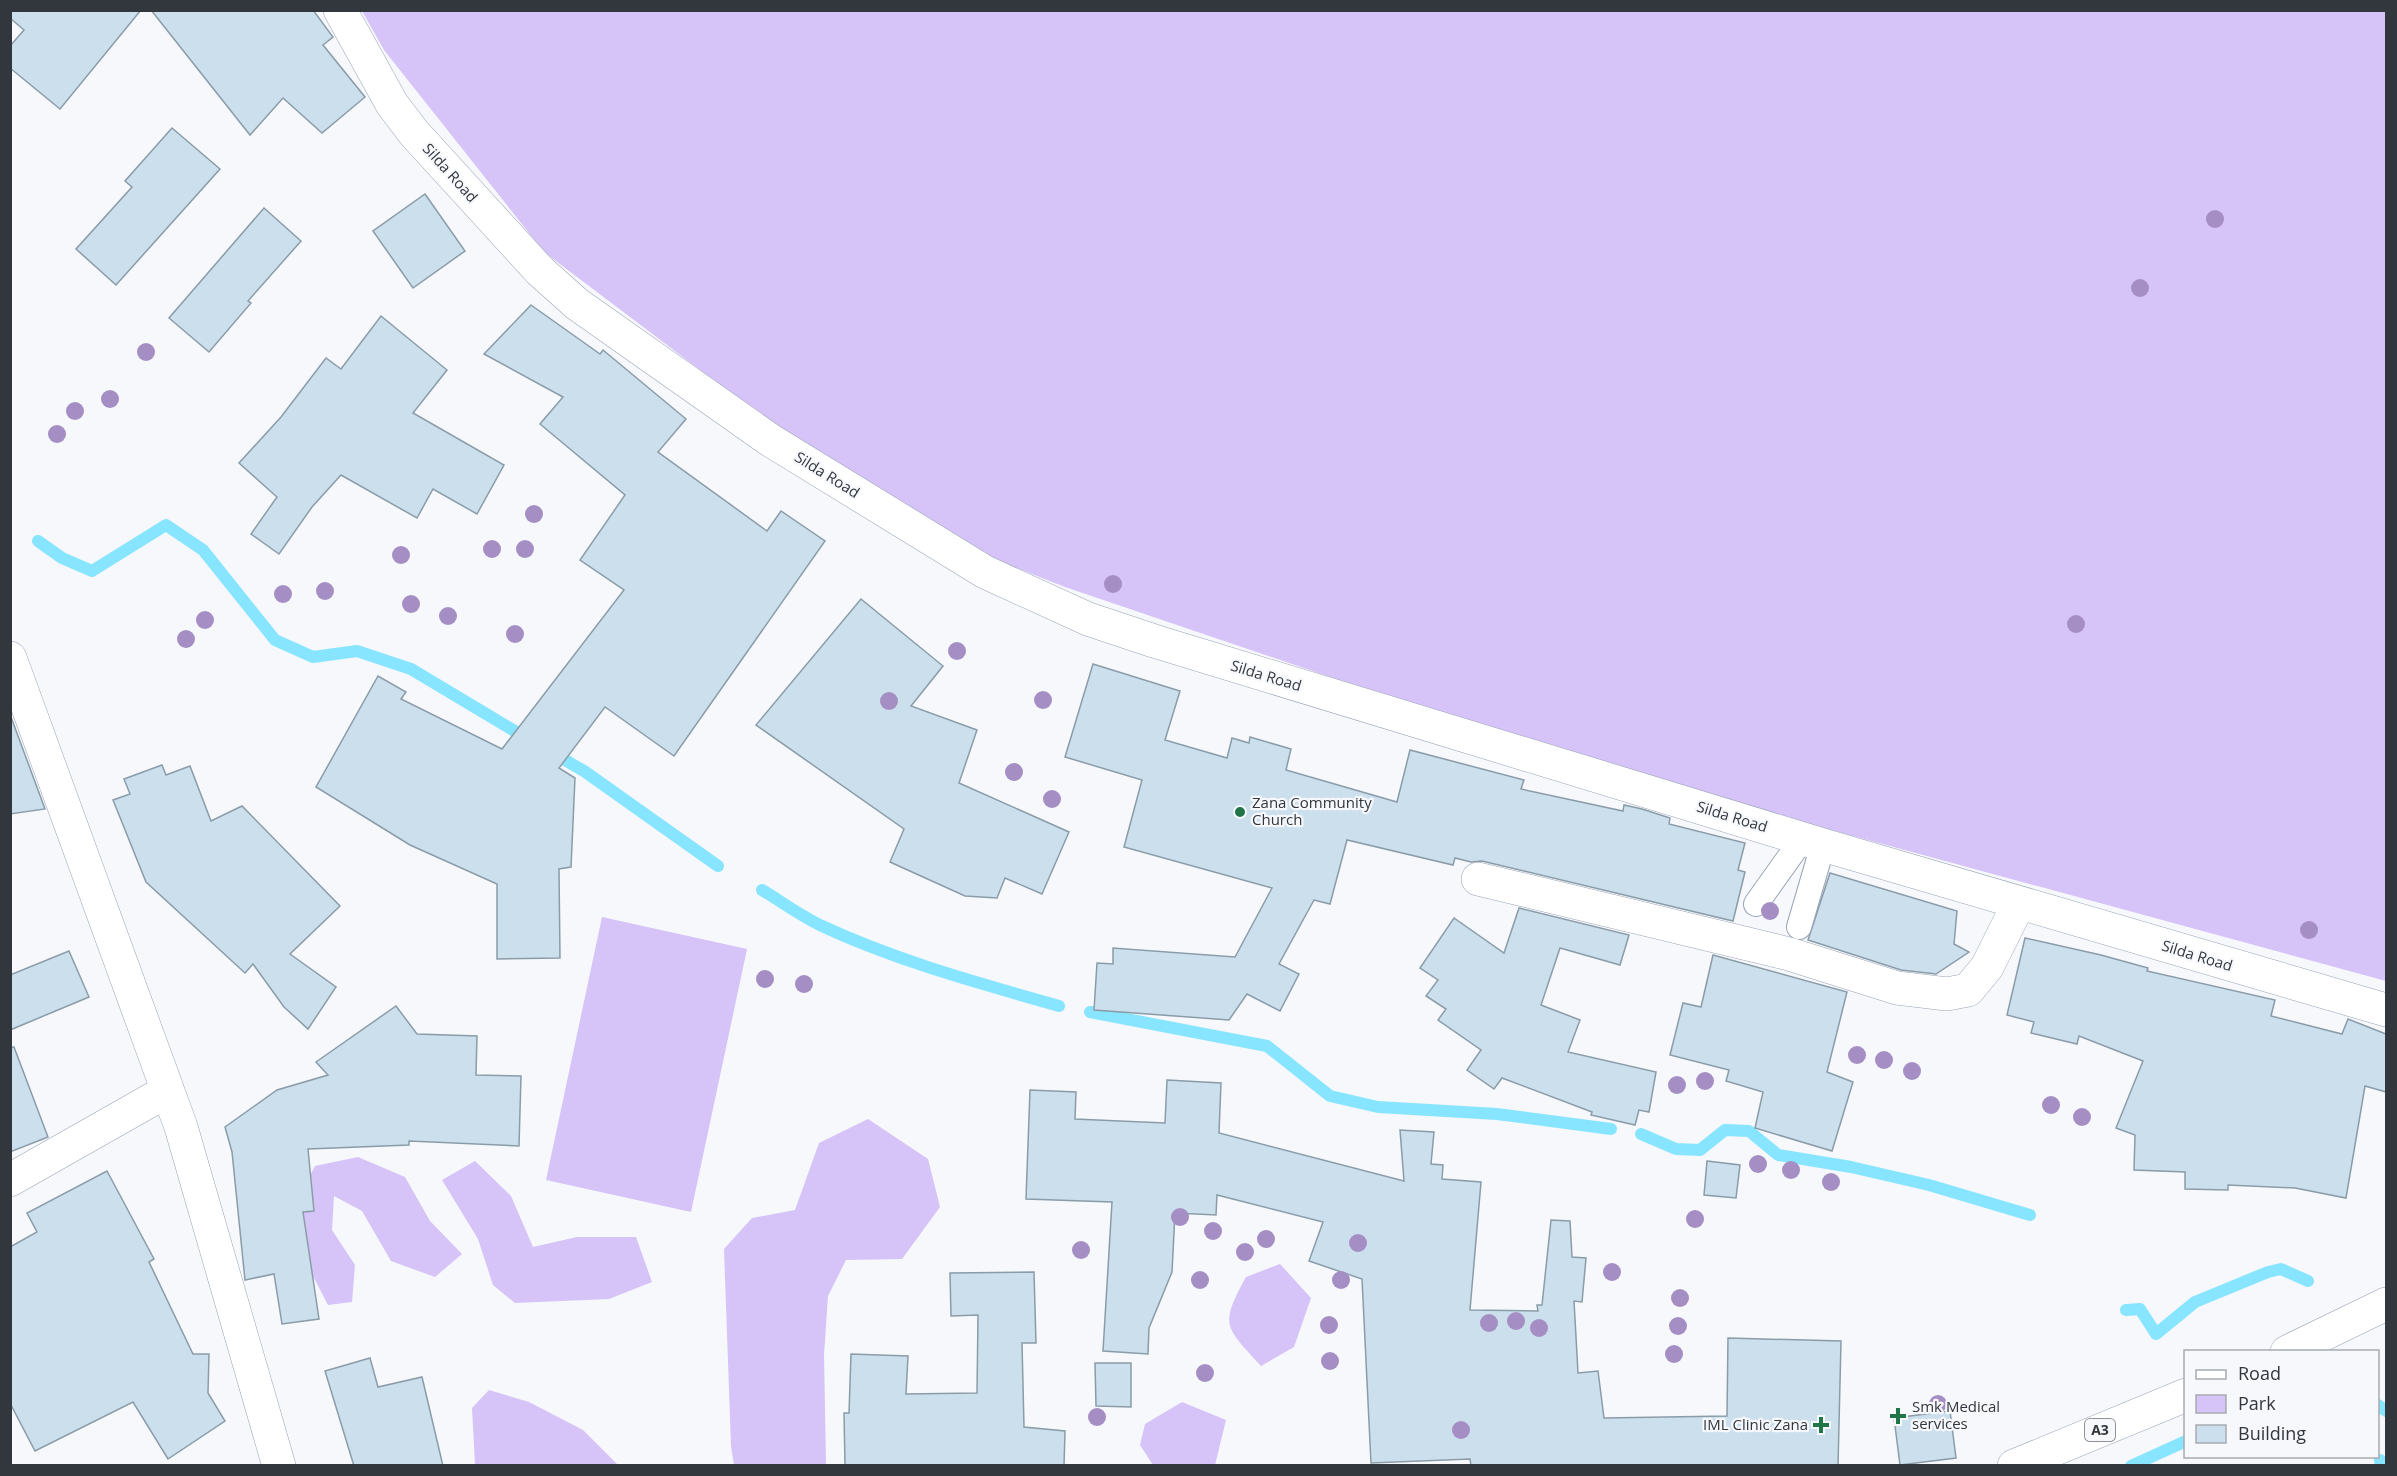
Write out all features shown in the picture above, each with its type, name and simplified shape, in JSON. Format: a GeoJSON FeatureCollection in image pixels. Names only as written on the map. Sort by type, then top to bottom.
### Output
{"type":"FeatureCollection","features":[{"type":"Feature","properties":{"kind":"street","name":"Silda Road"},"geometry":{"type":"LineString","coordinates":[[340,10],[392,104],[414,133],[540,272],[577,304],[770,440],[985,572],[1088,619],[1154,641],[1813,842],[2386,1010]]}},
{"type":"Feature","properties":{"kind":"street"},"geometry":{"type":"LineString","coordinates":[[10,658],[181,1127],[279,1466]]}},
{"type":"Feature","properties":{"kind":"street"},"geometry":{"type":"LineString","coordinates":[[1478,879],[1789,954],[1898,988],[1947,994],[1968,990],[1987,967],[2019,903]]}},
{"type":"Feature","properties":{"kind":"street"},"geometry":{"type":"LineString","coordinates":[[10,1180],[167,1091]]}},
{"type":"Feature","properties":{"kind":"street"},"geometry":{"type":"LineString","coordinates":[[2291,1350],[2386,1304]]}},
{"type":"Feature","properties":{"kind":"street","name":"A3"},"geometry":{"type":"LineString","coordinates":[[2014,1466],[2184,1396]]}},
{"type":"Feature","properties":{"kind":"lane"},"geometry":{"type":"LineString","coordinates":[[1756,904],[1813,842]]}},
{"type":"Feature","properties":{"kind":"lane"},"geometry":{"type":"LineString","coordinates":[[1799,927],[1813,842]]}},
{"type":"Feature","properties":{"kind":"green space"},"geometry":{"type":"Polygon","coordinates":[[[362,11],[2386,11],[2386,981],[1758,810],[1392,698],[1065,587],[963,547],[790,438],[544,252],[384,50],[362,11]]]}},
{"type":"Feature","properties":{"kind":"green space"},"geometry":{"type":"Polygon","coordinates":[[[602,917],[747,949],[691,1212],[546,1180],[602,917]]]}},
{"type":"Feature","properties":{"kind":"green space"},"geometry":{"type":"Polygon","coordinates":[[[868,1119],[928,1159],[940,1207],[902,1259],[846,1260],[828,1296],[824,1355],[826,1465],[734,1465],[731,1446],[724,1249],[752,1218],[795,1210],[819,1143],[868,1119]]]}},
{"type":"Feature","properties":{"kind":"green space"},"geometry":{"type":"Polygon","coordinates":[[[358,1157],[405,1177],[430,1221],[462,1254],[435,1277],[391,1261],[362,1211],[334,1196],[332,1230],[355,1265],[352,1302],[328,1305],[302,1255],[289,1216],[315,1166],[358,1157]]]}},
{"type":"Feature","properties":{"kind":"green space"},"geometry":{"type":"Polygon","coordinates":[[[475,1161],[511,1196],[533,1247],[577,1237],[636,1237],[652,1282],[609,1299],[515,1303],[493,1285],[478,1239],[442,1180],[475,1161]]]}},
{"type":"Feature","properties":{"kind":"green space"},"geometry":{"type":"Polygon","coordinates":[[[1280,1264],[1311,1298],[1294,1347],[1261,1366],[1233,1333],[1229,1316],[1237,1293],[1246,1277],[1280,1264]]]}},
{"type":"Feature","properties":{"kind":"green space"},"geometry":{"type":"Polygon","coordinates":[[[489,1390],[529,1402],[583,1430],[618,1465],[475,1465],[472,1408],[489,1390]]]}},
{"type":"Feature","properties":{"kind":"green space"},"geometry":{"type":"Polygon","coordinates":[[[1182,1402],[1226,1420],[1215,1465],[1153,1465],[1140,1445],[1145,1424],[1182,1402]]]}},
{"type":"Feature","properties":{"kind":"building"},"geometry":{"type":"Polygon","coordinates":[[[10,10],[141,10],[60,109],[10,68],[10,46],[24,30],[10,18],[10,10]]]}},
{"type":"Feature","properties":{"kind":"building"},"geometry":{"type":"Polygon","coordinates":[[[151,10],[313,10],[333,37],[323,45],[365,97],[322,133],[283,98],[250,135],[151,10]]]}},
{"type":"Feature","properties":{"kind":"building"},"geometry":{"type":"Polygon","coordinates":[[[172,128],[220,169],[116,285],[76,249],[132,187],[125,181],[172,128]]]}},
{"type":"Feature","properties":{"kind":"building"},"geometry":{"type":"Polygon","coordinates":[[[425,194],[465,251],[413,288],[373,231],[425,194]]]}},
{"type":"Feature","properties":{"kind":"building"},"geometry":{"type":"Polygon","coordinates":[[[264,208],[301,241],[248,301],[251,303],[209,352],[169,318],[264,208]]]}},
{"type":"Feature","properties":{"kind":"building"},"geometry":{"type":"Polygon","coordinates":[[[531,305],[600,354],[603,350],[686,419],[658,452],[767,531],[781,511],[825,541],[674,756],[605,707],[559,768],[575,778],[571,867],[559,869],[560,958],[497,959],[497,884],[410,845],[316,787],[378,676],[406,692],[401,699],[502,749],[624,590],[580,560],[625,495],[540,424],[563,397],[484,354],[531,305]]]}},
{"type":"Feature","properties":{"kind":"building"},"geometry":{"type":"Polygon","coordinates":[[[381,316],[447,370],[413,413],[504,465],[477,514],[433,489],[417,518],[341,475],[312,507],[279,554],[251,534],[277,497],[239,463],[281,417],[326,358],[341,369],[381,316]]]}},
{"type":"Feature","properties":{"kind":"building"},"geometry":{"type":"Polygon","coordinates":[[[861,599],[943,666],[911,706],[977,730],[959,783],[1069,832],[1042,894],[1005,878],[997,898],[965,896],[890,862],[904,829],[756,725],[861,599]]]}},
{"type":"Feature","properties":{"kind":"building"},"geometry":{"type":"Polygon","coordinates":[[[1093,664],[1180,691],[1165,740],[1227,758],[1232,738],[1249,743],[1250,737],[1291,749],[1286,770],[1397,802],[1410,750],[1524,780],[1521,789],[1623,811],[1624,805],[1642,809],[1670,818],[1669,824],[1745,843],[1738,870],[1745,872],[1733,921],[1482,861],[1471,862],[1455,858],[1453,865],[1347,840],[1330,904],[1314,900],[1279,964],[1299,974],[1280,1011],[1247,994],[1229,1020],[1094,1010],[1097,963],[1113,964],[1113,948],[1235,957],[1272,888],[1124,847],[1142,780],[1065,757],[1093,664]]]}},
{"type":"Feature","properties":{"kind":"building"},"geometry":{"type":"Polygon","coordinates":[[[11,717],[45,809],[10,814],[11,717]]]}},
{"type":"Feature","properties":{"kind":"building"},"geometry":{"type":"Polygon","coordinates":[[[162,765],[166,775],[190,766],[211,821],[242,806],[340,906],[290,954],[336,987],[308,1029],[284,1007],[253,964],[245,973],[146,882],[113,800],[130,794],[124,779],[162,765]]]}},
{"type":"Feature","properties":{"kind":"building"},"geometry":{"type":"Polygon","coordinates":[[[1830,873],[1957,911],[1954,944],[1969,952],[1936,974],[1901,970],[1808,940],[1830,873]]]}},
{"type":"Feature","properties":{"kind":"building"},"geometry":{"type":"Polygon","coordinates":[[[1519,908],[1629,935],[1620,965],[1560,948],[1541,1005],[1580,1020],[1568,1052],[1656,1072],[1649,1112],[1639,1110],[1635,1125],[1591,1115],[1592,1112],[1502,1078],[1494,1089],[1467,1070],[1481,1050],[1438,1020],[1446,1009],[1426,996],[1438,980],[1420,968],[1454,918],[1504,953],[1519,908]]]}},
{"type":"Feature","properties":{"kind":"building"},"geometry":{"type":"Polygon","coordinates":[[[2025,938],[2101,955],[2148,968],[2147,971],[2275,1000],[2271,1016],[2342,1034],[2348,1019],[2386,1034],[2386,1092],[2365,1086],[2346,1198],[2295,1188],[2228,1185],[2228,1190],[2185,1189],[2185,1172],[2134,1170],[2135,1135],[2116,1128],[2143,1061],[2079,1036],[2077,1044],[2031,1033],[2034,1022],[2007,1015],[2025,938]]]}},
{"type":"Feature","properties":{"kind":"building"},"geometry":{"type":"Polygon","coordinates":[[[69,951],[89,997],[10,1030],[10,975],[69,951]]]}},
{"type":"Feature","properties":{"kind":"building"},"geometry":{"type":"Polygon","coordinates":[[[1713,955],[1847,992],[1827,1072],[1853,1082],[1832,1151],[1755,1128],[1763,1092],[1726,1081],[1729,1070],[1670,1055],[1683,1003],[1701,1007],[1713,955]]]}},
{"type":"Feature","properties":{"kind":"building"},"geometry":{"type":"Polygon","coordinates":[[[396,1006],[417,1034],[477,1036],[476,1075],[521,1076],[519,1146],[409,1141],[409,1145],[308,1149],[314,1211],[303,1212],[319,1319],[282,1324],[274,1274],[245,1280],[232,1152],[225,1127],[277,1090],[328,1075],[316,1062],[396,1006]]]}},
{"type":"Feature","properties":{"kind":"building"},"geometry":{"type":"Polygon","coordinates":[[[14,1047],[48,1137],[10,1152],[10,1048],[14,1047]]]}},
{"type":"Feature","properties":{"kind":"building"},"geometry":{"type":"Polygon","coordinates":[[[1167,1080],[1221,1083],[1219,1133],[1404,1181],[1400,1130],[1434,1132],[1431,1164],[1443,1165],[1442,1179],[1481,1182],[1470,1310],[1538,1311],[1537,1305],[1542,1305],[1551,1220],[1570,1221],[1572,1257],[1586,1258],[1582,1302],[1574,1301],[1578,1373],[1598,1371],[1604,1418],[1727,1416],[1728,1338],[1841,1341],[1838,1466],[1471,1466],[1470,1459],[1371,1463],[1362,1279],[1309,1261],[1323,1222],[1217,1195],[1216,1215],[1175,1213],[1172,1272],[1149,1328],[1148,1354],[1103,1351],[1112,1202],[1026,1199],[1030,1090],[1076,1092],[1075,1119],[1165,1123],[1167,1080]]]}},
{"type":"Feature","properties":{"kind":"building"},"geometry":{"type":"Polygon","coordinates":[[[1707,1161],[1740,1165],[1736,1198],[1704,1195],[1707,1161]]]}},
{"type":"Feature","properties":{"kind":"building"},"geometry":{"type":"Polygon","coordinates":[[[107,1171],[154,1259],[149,1262],[193,1354],[209,1354],[208,1393],[225,1421],[168,1459],[133,1402],[35,1451],[10,1403],[10,1247],[37,1232],[27,1213],[107,1171]]]}},
{"type":"Feature","properties":{"kind":"building"},"geometry":{"type":"Polygon","coordinates":[[[1034,1272],[1036,1343],[1022,1343],[1024,1427],[1065,1431],[1064,1466],[845,1465],[844,1413],[849,1413],[851,1354],[908,1356],[906,1394],[977,1393],[978,1315],[951,1316],[950,1273],[1034,1272]]]}},
{"type":"Feature","properties":{"kind":"building"},"geometry":{"type":"Polygon","coordinates":[[[370,1358],[378,1387],[422,1377],[443,1466],[354,1466],[325,1371],[370,1358]]]}},
{"type":"Feature","properties":{"kind":"building"},"geometry":{"type":"Polygon","coordinates":[[[1095,1363],[1131,1363],[1131,1407],[1096,1406],[1095,1363]]]}},
{"type":"Feature","properties":{"kind":"building"},"geometry":{"type":"Polygon","coordinates":[[[1950,1411],[1956,1458],[1900,1465],[1894,1418],[1950,1411]]]}},
{"type":"Feature","properties":{"kind":"waterway"},"geometry":{"type":"LineString","coordinates":[[38,541],[62,558],[92,571],[166,525],[203,550],[275,640],[313,657],[357,651],[411,669],[528,739]]}},
{"type":"Feature","properties":{"kind":"waterway"},"geometry":{"type":"LineString","coordinates":[[551,752],[584,771],[718,866]]}},
{"type":"Feature","properties":{"kind":"waterway"},"geometry":{"type":"LineString","coordinates":[[762,890],[814,922],[850,939],[939,971],[1059,1006]]}},
{"type":"Feature","properties":{"kind":"waterway"},"geometry":{"type":"LineString","coordinates":[[1090,1012],[1267,1046],[1330,1096],[1378,1107],[1497,1114],[1611,1129]]}},
{"type":"Feature","properties":{"kind":"waterway"},"geometry":{"type":"LineString","coordinates":[[1641,1134],[1676,1149],[1700,1150],[1725,1130],[1749,1131],[1778,1155],[1851,1167],[1929,1185],[2030,1215]]}},
{"type":"Feature","properties":{"kind":"waterway"},"geometry":{"type":"LineString","coordinates":[[2126,1310],[2140,1309],[2156,1334],[2195,1302],[2268,1272],[2281,1269],[2308,1281]]}},
{"type":"Feature","properties":{"kind":"waterway"},"geometry":{"type":"LineString","coordinates":[[2379,1406],[2386,1411]]}},
{"type":"Feature","properties":{"kind":"waterway"},"geometry":{"type":"LineString","coordinates":[[2131,1466],[2184,1442]]}},
{"type":"Feature","properties":{"kind":"waterway"},"geometry":{"type":"LineString","coordinates":[[2380,1460],[2381,1466]]}},
{"type":"Feature","properties":{"kind":"place","name":"Zana Community Church"},"geometry":{"type":"Point","coordinates":[1240,812]}},
{"type":"Feature","properties":{"kind":"place","name":"Smk Medical services"},"geometry":{"type":"Point","coordinates":[1898,1416]}},
{"type":"Feature","properties":{"kind":"place","name":"IML Clinic Zana"},"geometry":{"type":"Point","coordinates":[1821,1425]}}]}
